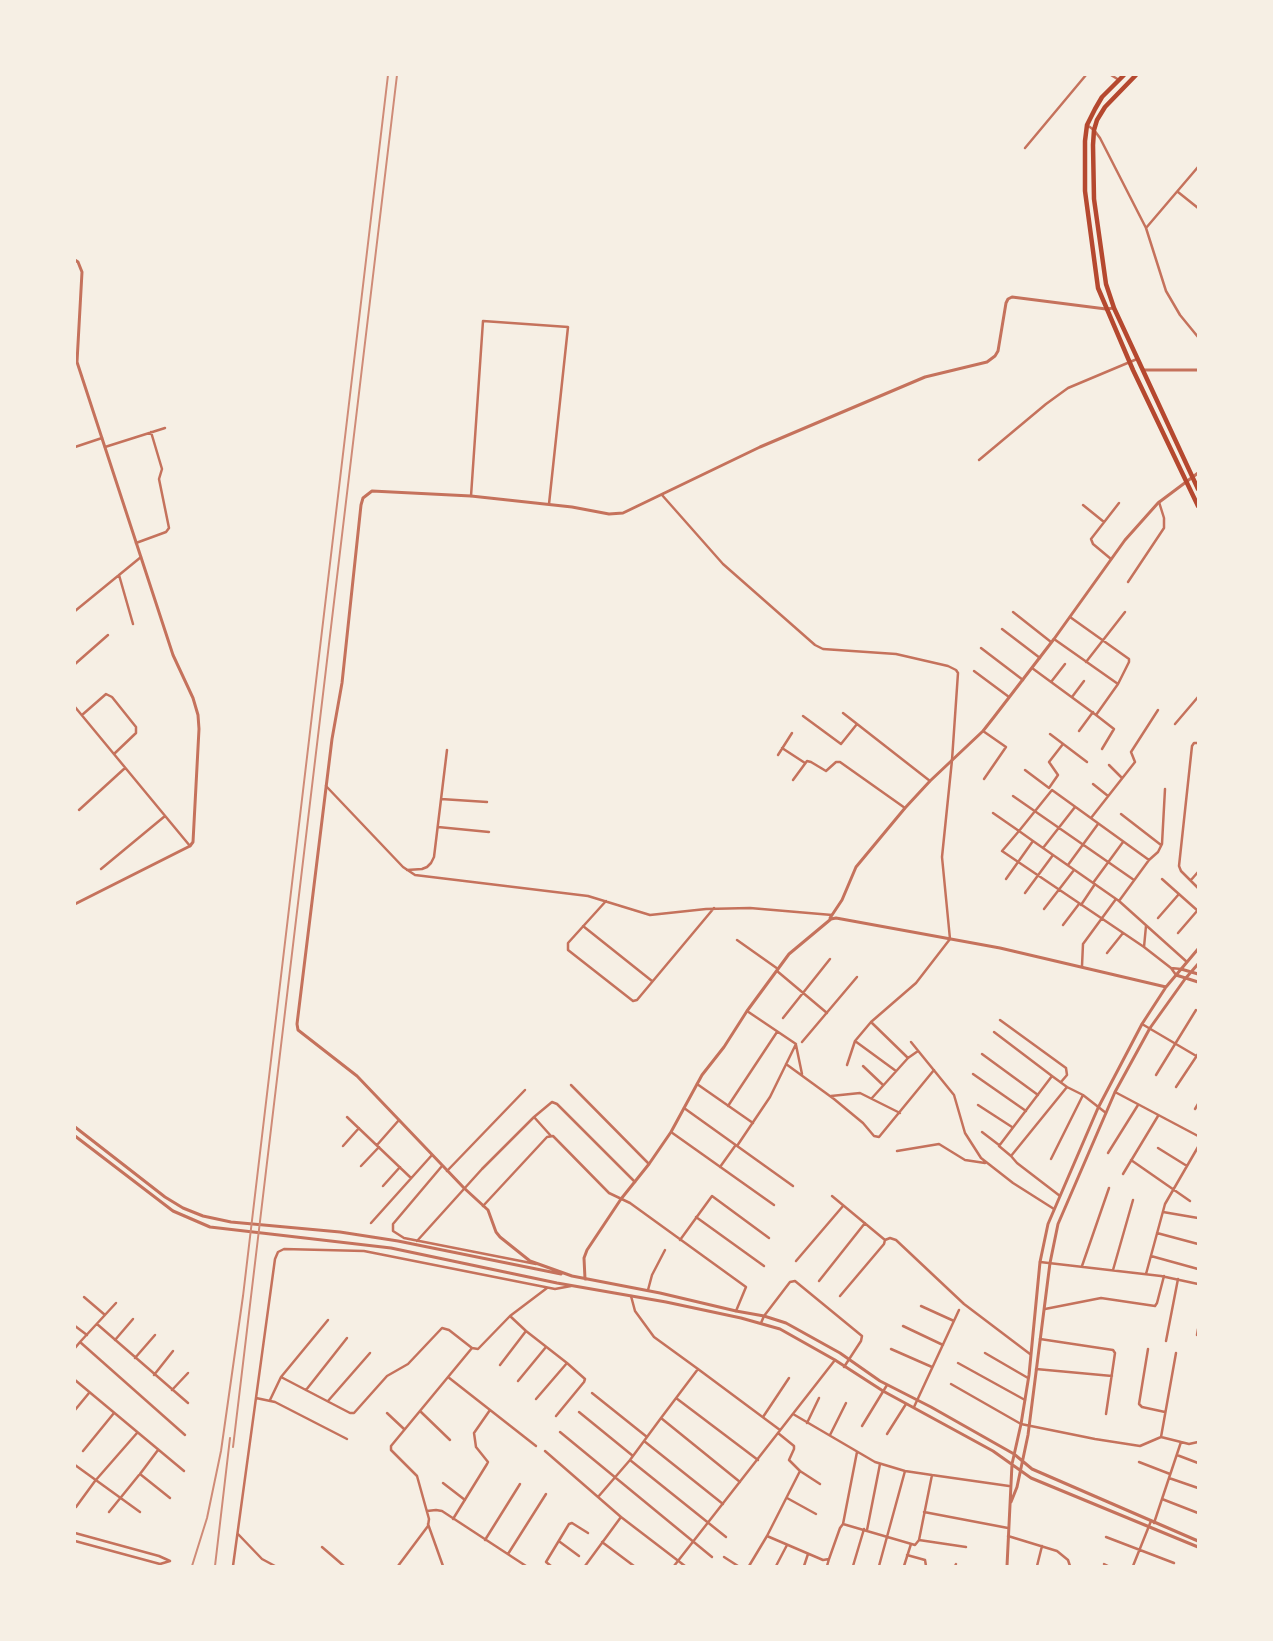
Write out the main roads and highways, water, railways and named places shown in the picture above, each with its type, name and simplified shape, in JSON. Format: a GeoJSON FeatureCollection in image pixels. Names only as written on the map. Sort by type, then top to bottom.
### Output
{"type":"FeatureCollection","features":[{"type":"Feature","properties":{"kind":"main road"},"geometry":{"type":"LineString","coordinates":[[1124,75],[1102,98],[1090,118],[1084,154],[1085,191],[1098,288],[1129,362],[1198,506]]}},
{"type":"Feature","properties":{"kind":"main road"},"geometry":{"type":"LineString","coordinates":[[1136,75],[1105,107],[1097,120],[1094,130],[1094,199],[1106,284],[1114,308],[1198,489]]}},
{"type":"Feature","properties":{"kind":"railway"},"geometry":{"type":"LineString","coordinates":[[192,1566],[207,1518],[221,1451],[243,1296],[388,75]]}},
{"type":"Feature","properties":{"kind":"railway"},"geometry":{"type":"LineString","coordinates":[[233,1447],[397,75]]}},
{"type":"Feature","properties":{"kind":"railway"},"geometry":{"type":"LineString","coordinates":[[215,1566],[230,1438]]}}]}
